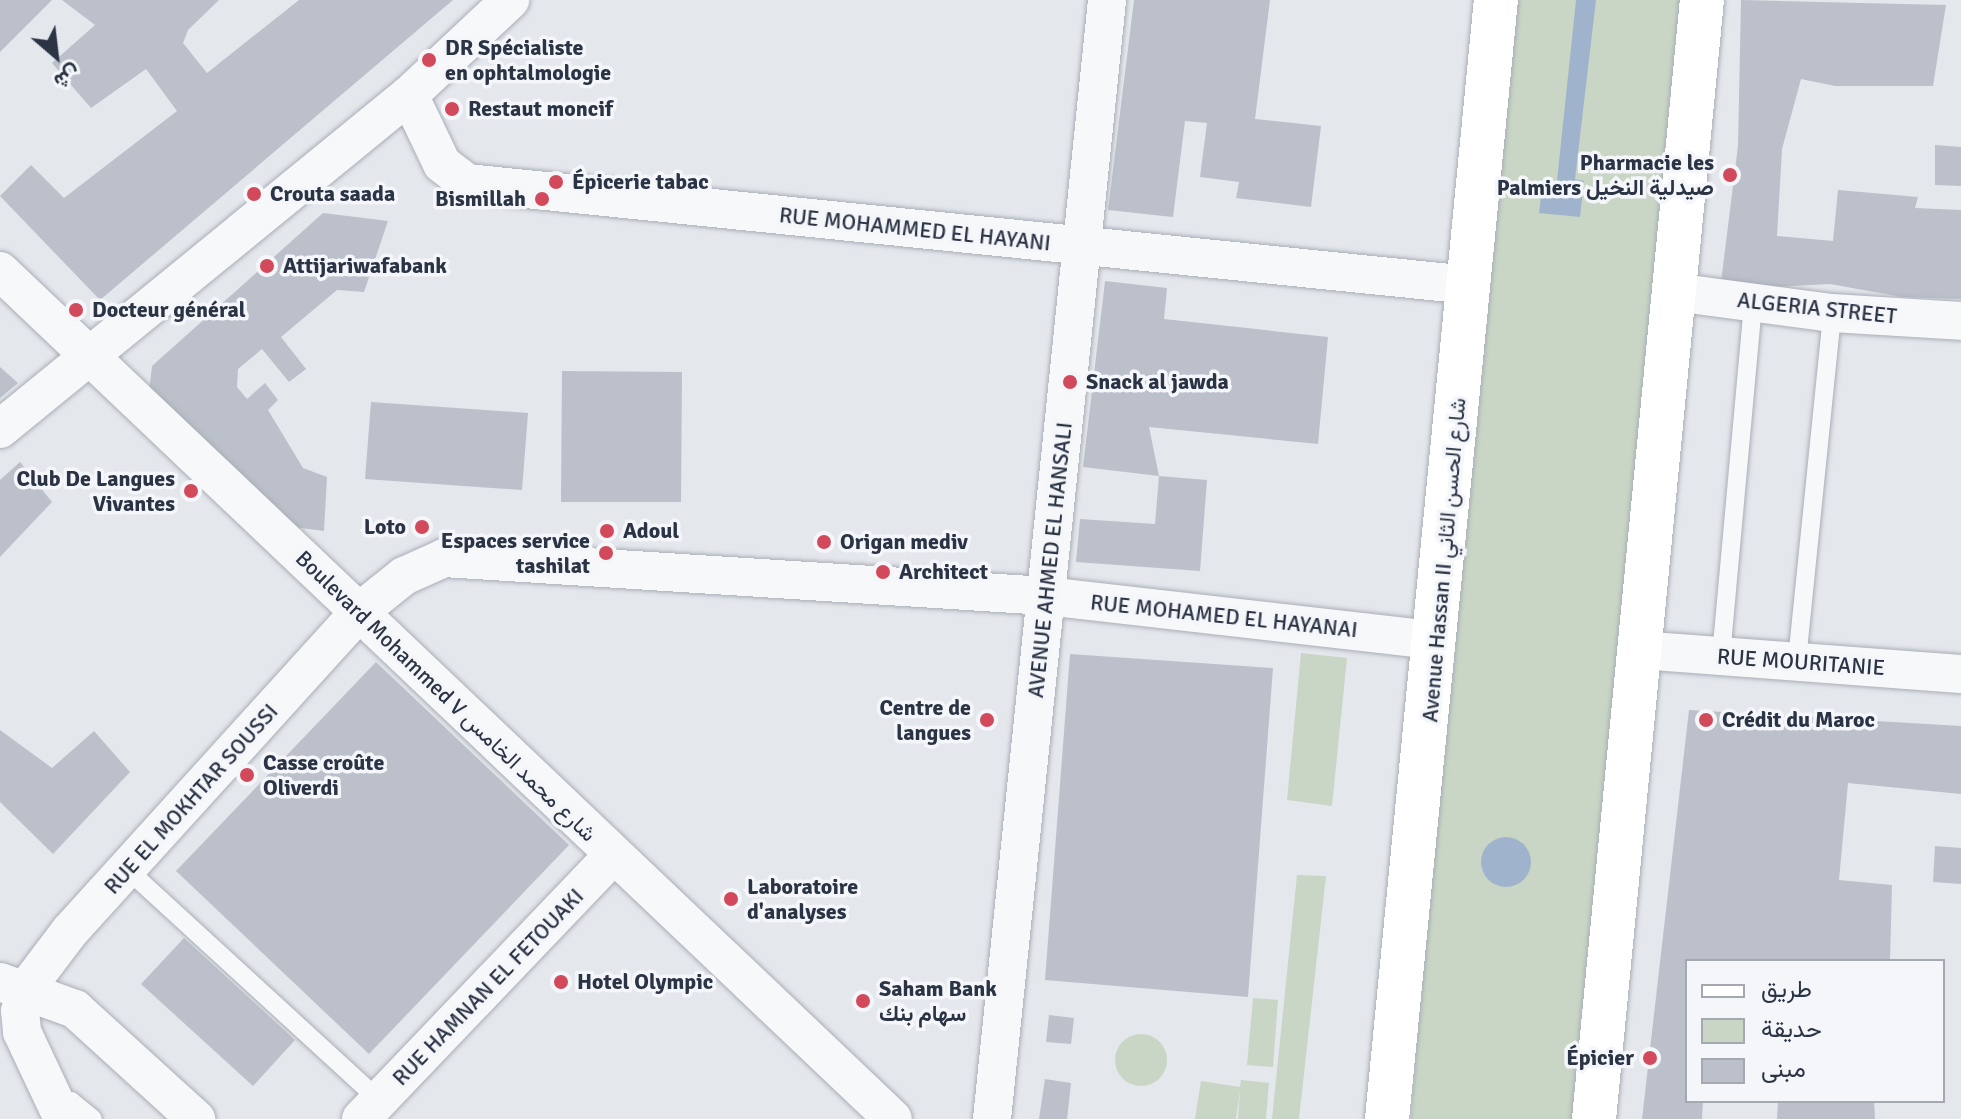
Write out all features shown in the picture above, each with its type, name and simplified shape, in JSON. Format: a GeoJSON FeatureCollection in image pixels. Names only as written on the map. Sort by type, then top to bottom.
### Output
{"type":"FeatureCollection","features":[{"type":"Feature","properties":{"kind":"main road","name":"Avenue Hassan II شارع الحسن الثاني"},"geometry":{"type":"LineString","coordinates":[[1387,1119],[1496,0]]}},
{"type":"Feature","properties":{"kind":"main road"},"geometry":{"type":"LineString","coordinates":[[1594,1119],[1702,0]]}},
{"type":"Feature","properties":{"kind":"street"},"geometry":{"type":"LineString","coordinates":[[0,429],[409,95],[510,0]]}},
{"type":"Feature","properties":{"kind":"street","name":"AVENUE AHMED EL HANSALI"},"geometry":{"type":"LineString","coordinates":[[992,1119],[1085,246],[1107,0]]}},
{"type":"Feature","properties":{"kind":"street","name":"RUE MOHAMMED EL HAYANI"},"geometry":{"type":"LineString","coordinates":[[409,95],[442,164],[467,183],[1470,285]]}},
{"type":"Feature","properties":{"kind":"street","name":"Boulevard Mohammed V شارع محمد الخامس"},"geometry":{"type":"LineString","coordinates":[[0,271],[86,358],[359,612],[893,1119]]}},
{"type":"Feature","properties":{"kind":"street","name":"ALGERIA STREET"},"geometry":{"type":"LineString","coordinates":[[1674,292],[1832,313],[1961,321]]}},
{"type":"Feature","properties":{"kind":"street","name":"RUE MOHAMED EL HAYANAI"},"geometry":{"type":"LineString","coordinates":[[359,612],[412,571],[457,556],[1046,596],[1435,640]]}},
{"type":"Feature","properties":{"kind":"street","name":"RUE EL MOKHTAR SOUSSI"},"geometry":{"type":"LineString","coordinates":[[13,985],[128,870],[359,612]]}},
{"type":"Feature","properties":{"kind":"street","name":"RUE MOURITANIE"},"geometry":{"type":"LineString","coordinates":[[1640,650],[1961,674]]}},
{"type":"Feature","properties":{"kind":"street","name":"RUE HAMNAN EL FETOUAKI"},"geometry":{"type":"LineString","coordinates":[[371,1110],[613,855]]}},
{"type":"Feature","properties":{"kind":"street"},"geometry":{"type":"LineString","coordinates":[[13,985],[22,1032],[59,1110]]}},
{"type":"Feature","properties":{"kind":"street"},"geometry":{"type":"LineString","coordinates":[[13,985],[75,1009],[196,1119]]}},
{"type":"Feature","properties":{"kind":"lane"},"geometry":{"type":"LineString","coordinates":[[1721,656],[1753,301]]}},
{"type":"Feature","properties":{"kind":"lane"},"geometry":{"type":"LineString","coordinates":[[1797,660],[1832,313]]}},
{"type":"Feature","properties":{"kind":"lane"},"geometry":{"type":"LineString","coordinates":[[128,870],[371,1110]]}},
{"type":"Feature","properties":{"kind":"lane"},"geometry":{"type":"LineString","coordinates":[[59,1110],[71,1101],[93,1119]]}},
{"type":"Feature","properties":{"kind":"green space"},"geometry":{"type":"Polygon","coordinates":[[[1496,0],[1702,0],[1591,1119],[1411,1119],[1496,0]]]}},
{"type":"Feature","properties":{"kind":"green space"},"geometry":{"type":"Polygon","coordinates":[[[1301,653],[1347,658],[1332,806],[1287,800],[1301,653]]]}},
{"type":"Feature","properties":{"kind":"green space"},"geometry":{"type":"Polygon","coordinates":[[[1297,875],[1326,876],[1299,1119],[1272,1119],[1297,875]]]}},
{"type":"Feature","properties":{"kind":"green space"},"geometry":{"type":"Polygon","coordinates":[[[1253,998],[1278,1000],[1273,1067],[1247,1065],[1253,998]]]}},
{"type":"Feature","properties":{"kind":"green space"},"geometry":{"type":"Polygon","coordinates":[[[1141,1034],[1160,1041],[1167,1060],[1160,1079],[1141,1086],[1122,1079],[1115,1060],[1122,1041],[1141,1034]]]}},
{"type":"Feature","properties":{"kind":"green space"},"geometry":{"type":"Polygon","coordinates":[[[1241,1080],[1269,1083],[1266,1119],[1238,1119],[1240,1090],[1236,1119],[1195,1119],[1201,1081],[1240,1087],[1241,1080]]]}},
{"type":"Feature","properties":{"kind":"water"},"geometry":{"type":"Polygon","coordinates":[[[1576,0],[1596,0],[1575,179],[1584,181],[1580,217],[1539,213],[1543,180],[1557,181],[1576,0]]]}},
{"type":"Feature","properties":{"kind":"water"},"geometry":{"type":"Polygon","coordinates":[[[1506,837],[1524,844],[1531,862],[1524,880],[1506,887],[1488,880],[1481,862],[1488,844],[1506,837]]]}},
{"type":"Feature","properties":{"kind":"building"},"geometry":{"type":"Polygon","coordinates":[[[0,0],[52,0],[0,52],[0,0]]]}},
{"type":"Feature","properties":{"kind":"building"},"geometry":{"type":"Polygon","coordinates":[[[62,0],[219,0],[188,30],[183,43],[207,73],[299,0],[453,0],[100,300],[0,196],[31,165],[64,198],[177,111],[146,69],[91,108],[52,63],[95,25],[62,0]]]}},
{"type":"Feature","properties":{"kind":"building"},"geometry":{"type":"Polygon","coordinates":[[[1134,0],[1270,0],[1255,119],[1321,126],[1311,207],[1236,198],[1239,182],[1200,177],[1207,123],[1185,121],[1173,217],[1108,210],[1134,0]]]}},
{"type":"Feature","properties":{"kind":"building"},"geometry":{"type":"Polygon","coordinates":[[[1741,0],[1946,5],[1933,86],[1835,86],[1801,79],[1782,149],[1777,236],[1833,241],[1838,190],[1918,197],[1915,208],[1961,210],[1961,299],[1902,297],[1830,284],[1720,290],[1738,146],[1741,0]]]}},
{"type":"Feature","properties":{"kind":"building"},"geometry":{"type":"Polygon","coordinates":[[[1935,145],[1961,147],[1961,186],[1935,185],[1935,145]]]}},
{"type":"Feature","properties":{"kind":"building"},"geometry":{"type":"Polygon","coordinates":[[[323,213],[388,221],[364,292],[337,290],[281,337],[306,369],[289,382],[262,349],[238,369],[237,387],[247,399],[265,383],[278,400],[268,410],[303,468],[327,477],[324,531],[285,526],[149,392],[152,366],[323,213]]]}},
{"type":"Feature","properties":{"kind":"building"},"geometry":{"type":"Polygon","coordinates":[[[1105,281],[1167,288],[1164,319],[1328,337],[1318,444],[1149,427],[1159,476],[1083,467],[1105,281]]]}},
{"type":"Feature","properties":{"kind":"building"},"geometry":{"type":"Polygon","coordinates":[[[0,367],[18,383],[0,398],[0,367]]]}},
{"type":"Feature","properties":{"kind":"building"},"geometry":{"type":"Polygon","coordinates":[[[562,371],[682,372],[681,502],[561,502],[562,371]]]}},
{"type":"Feature","properties":{"kind":"building"},"geometry":{"type":"Polygon","coordinates":[[[371,402],[528,413],[522,490],[365,479],[371,402]]]}},
{"type":"Feature","properties":{"kind":"building"},"geometry":{"type":"Polygon","coordinates":[[[20,462],[52,502],[0,557],[0,480],[20,462]]]}},
{"type":"Feature","properties":{"kind":"building"},"geometry":{"type":"Polygon","coordinates":[[[1159,476],[1207,480],[1200,571],[1076,562],[1080,519],[1155,524],[1159,476]]]}},
{"type":"Feature","properties":{"kind":"building"},"geometry":{"type":"Polygon","coordinates":[[[1070,654],[1273,668],[1248,997],[1045,980],[1070,654]]]}},
{"type":"Feature","properties":{"kind":"building"},"geometry":{"type":"Polygon","coordinates":[[[376,662],[569,845],[369,1054],[176,871],[376,662]]]}},
{"type":"Feature","properties":{"kind":"building"},"geometry":{"type":"Polygon","coordinates":[[[1689,710],[1961,726],[1961,794],[1848,783],[1839,880],[1892,885],[1890,959],[1685,959],[1685,1103],[1703,1103],[1702,1119],[1642,1119],[1689,710]]]}},
{"type":"Feature","properties":{"kind":"building"},"geometry":{"type":"Polygon","coordinates":[[[0,730],[52,768],[94,731],[130,772],[53,854],[0,802],[0,730]]]}},
{"type":"Feature","properties":{"kind":"building"},"geometry":{"type":"Polygon","coordinates":[[[1935,846],[1961,848],[1961,884],[1933,882],[1935,846]]]}},
{"type":"Feature","properties":{"kind":"building"},"geometry":{"type":"Polygon","coordinates":[[[184,938],[295,1040],[253,1086],[141,984],[184,938]]]}},
{"type":"Feature","properties":{"kind":"building"},"geometry":{"type":"Polygon","coordinates":[[[1049,1015],[1074,1018],[1071,1044],[1046,1042],[1049,1015]]]}},
{"type":"Feature","properties":{"kind":"building"},"geometry":{"type":"Polygon","coordinates":[[[1045,1079],[1071,1083],[1067,1119],[1039,1119],[1045,1079]]]}},
{"type":"Feature","properties":{"kind":"building"},"geometry":{"type":"Polygon","coordinates":[[[1778,1103],[1874,1103],[1875,1119],[1777,1119],[1778,1103]]]}},
{"type":"Feature","properties":{"kind":"place","name":"DR Spécialiste en ophtalmologie"},"geometry":{"type":"Point","coordinates":[429,60]}},
{"type":"Feature","properties":{"kind":"place","name":"Restaut moncif"},"geometry":{"type":"Point","coordinates":[452,109]}},
{"type":"Feature","properties":{"kind":"place","name":"Pharmacie les Palmiers صيدلية النخيل"},"geometry":{"type":"Point","coordinates":[1730,175]}},
{"type":"Feature","properties":{"kind":"place","name":"Épicerie tabac"},"geometry":{"type":"Point","coordinates":[556,182]}},
{"type":"Feature","properties":{"kind":"place","name":"Crouta saada"},"geometry":{"type":"Point","coordinates":[254,194]}},
{"type":"Feature","properties":{"kind":"place","name":"Bismillah"},"geometry":{"type":"Point","coordinates":[542,199]}},
{"type":"Feature","properties":{"kind":"place","name":"Attijariwafabank"},"geometry":{"type":"Point","coordinates":[267,266]}},
{"type":"Feature","properties":{"kind":"place","name":"Docteur général"},"geometry":{"type":"Point","coordinates":[76,310]}},
{"type":"Feature","properties":{"kind":"place","name":"Snack al jawda"},"geometry":{"type":"Point","coordinates":[1070,382]}},
{"type":"Feature","properties":{"kind":"place","name":"Club De Langues Vivantes"},"geometry":{"type":"Point","coordinates":[191,491]}},
{"type":"Feature","properties":{"kind":"place","name":"Loto"},"geometry":{"type":"Point","coordinates":[422,527]}},
{"type":"Feature","properties":{"kind":"place","name":"Adoul"},"geometry":{"type":"Point","coordinates":[607,531]}},
{"type":"Feature","properties":{"kind":"place","name":"Origan mediv"},"geometry":{"type":"Point","coordinates":[824,542]}},
{"type":"Feature","properties":{"kind":"place","name":"Espaces service tashilat"},"geometry":{"type":"Point","coordinates":[606,553]}},
{"type":"Feature","properties":{"kind":"place","name":"Architect"},"geometry":{"type":"Point","coordinates":[883,572]}},
{"type":"Feature","properties":{"kind":"place","name":"Centre de langues"},"geometry":{"type":"Point","coordinates":[987,720]}},
{"type":"Feature","properties":{"kind":"place","name":"Crédit du Maroc"},"geometry":{"type":"Point","coordinates":[1706,720]}},
{"type":"Feature","properties":{"kind":"place","name":"Casse croûte Oliverdi"},"geometry":{"type":"Point","coordinates":[247,775]}},
{"type":"Feature","properties":{"kind":"place","name":"Laboratoire d'analyses"},"geometry":{"type":"Point","coordinates":[731,899]}},
{"type":"Feature","properties":{"kind":"place","name":"Hotel Olympic"},"geometry":{"type":"Point","coordinates":[561,982]}},
{"type":"Feature","properties":{"kind":"place","name":"Saham Bank سهام بنك"},"geometry":{"type":"Point","coordinates":[863,1001]}},
{"type":"Feature","properties":{"kind":"place","name":"Épicier"},"geometry":{"type":"Point","coordinates":[1650,1058]}}]}
